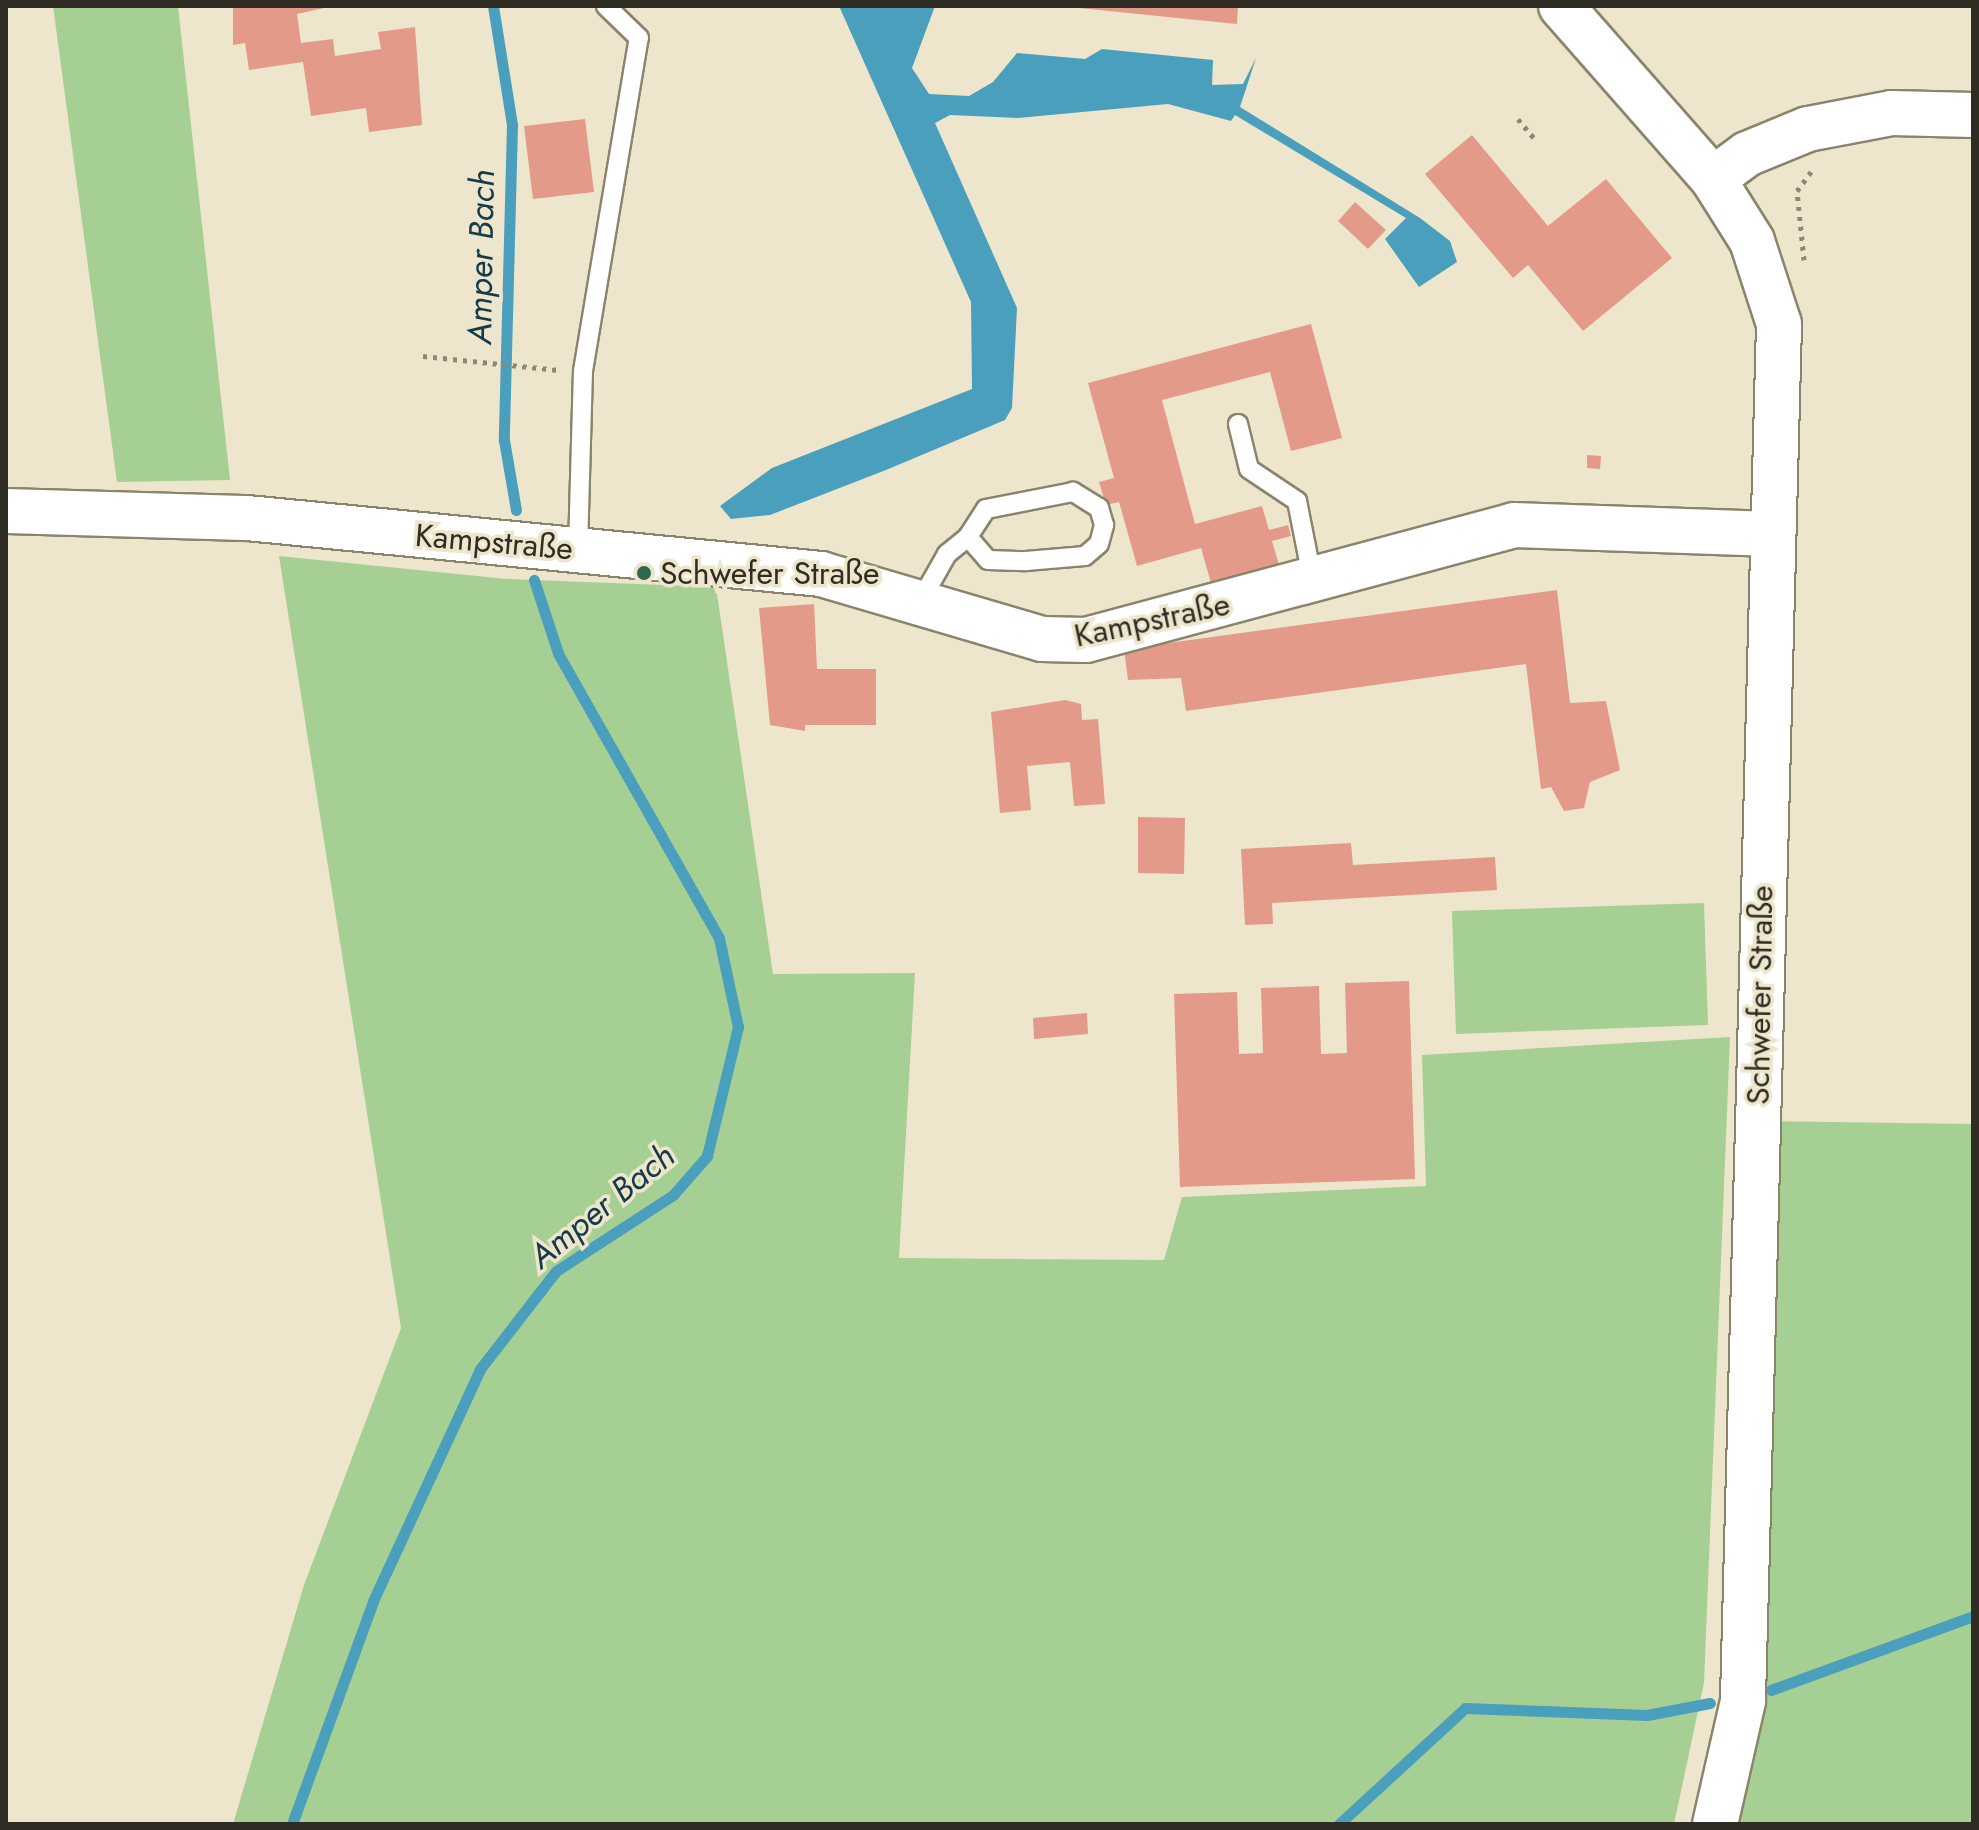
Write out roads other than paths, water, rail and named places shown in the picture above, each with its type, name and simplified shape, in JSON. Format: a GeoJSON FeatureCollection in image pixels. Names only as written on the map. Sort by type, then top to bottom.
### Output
{"type":"FeatureCollection","features":[{"type":"Feature","properties":{"kind":"street","name":"Schwefer Straße"},"geometry":{"type":"LineString","coordinates":[[1561,6],[1713,179],[1752,241],[1779,324],[1743,1701],[1715,1824]]}},
{"type":"Feature","properties":{"kind":"street"},"geometry":{"type":"LineString","coordinates":[[1713,179],[1747,154],[1808,129],[1892,113],[1973,115]]}},
{"type":"Feature","properties":{"kind":"street","name":"Kampstraße"},"geometry":{"type":"LineString","coordinates":[[6,511],[122,509],[821,574],[921,600],[1009,634],[1086,640],[1314,582],[1514,525],[1772,534]]}},
{"type":"Feature","properties":{"kind":"lane"},"geometry":{"type":"LineString","coordinates":[[578,549],[583,371],[639,38],[606,6]]}},
{"type":"Feature","properties":{"kind":"lane"},"geometry":{"type":"LineString","coordinates":[[1238,424],[1249,469],[1297,501],[1314,582]]}},
{"type":"Feature","properties":{"kind":"lane"},"geometry":{"type":"LineString","coordinates":[[921,600],[940,565],[968,537],[986,509],[1073,492],[1099,508],[1104,525],[1099,544],[1085,556],[1013,563],[988,560],[968,537]]}},
{"type":"Feature","properties":{"kind":"water"},"geometry":{"type":"Polygon","coordinates":[[[839,6],[935,6],[912,68],[929,94],[969,96],[993,82],[1017,53],[1085,59],[1102,49],[1213,60],[1212,85],[1243,84],[1256,58],[1240,107],[1420,218],[1450,241],[1457,262],[1419,287],[1385,239],[1406,218],[1235,115],[1231,121],[1168,104],[1018,118],[950,115],[935,123],[1017,308],[1012,408],[1005,420],[886,470],[770,515],[731,519],[720,506],[772,468],[972,389],[971,302],[839,6]]]}},
{"type":"Feature","properties":{"kind":"waterway","name":"Amper Bach"},"geometry":{"type":"LineString","coordinates":[[493,6],[512,125],[504,440],[516,510]]}},
{"type":"Feature","properties":{"kind":"waterway","name":"Amper Bach"},"geometry":{"type":"LineString","coordinates":[[292,1824],[373,1601],[480,1369],[556,1271],[673,1195],[707,1156],[738,1027],[719,938],[558,653],[534,580]]}},
{"type":"Feature","properties":{"kind":"waterway"},"geometry":{"type":"LineString","coordinates":[[1771,1690],[1973,1616]]}},
{"type":"Feature","properties":{"kind":"waterway"},"geometry":{"type":"LineString","coordinates":[[1339,1824],[1465,1708],[1647,1715],[1710,1703]]}},
{"type":"Feature","properties":{"kind":"place","name":"Schwefer Straße"},"geometry":{"type":"Point","coordinates":[644,573]}}]}
